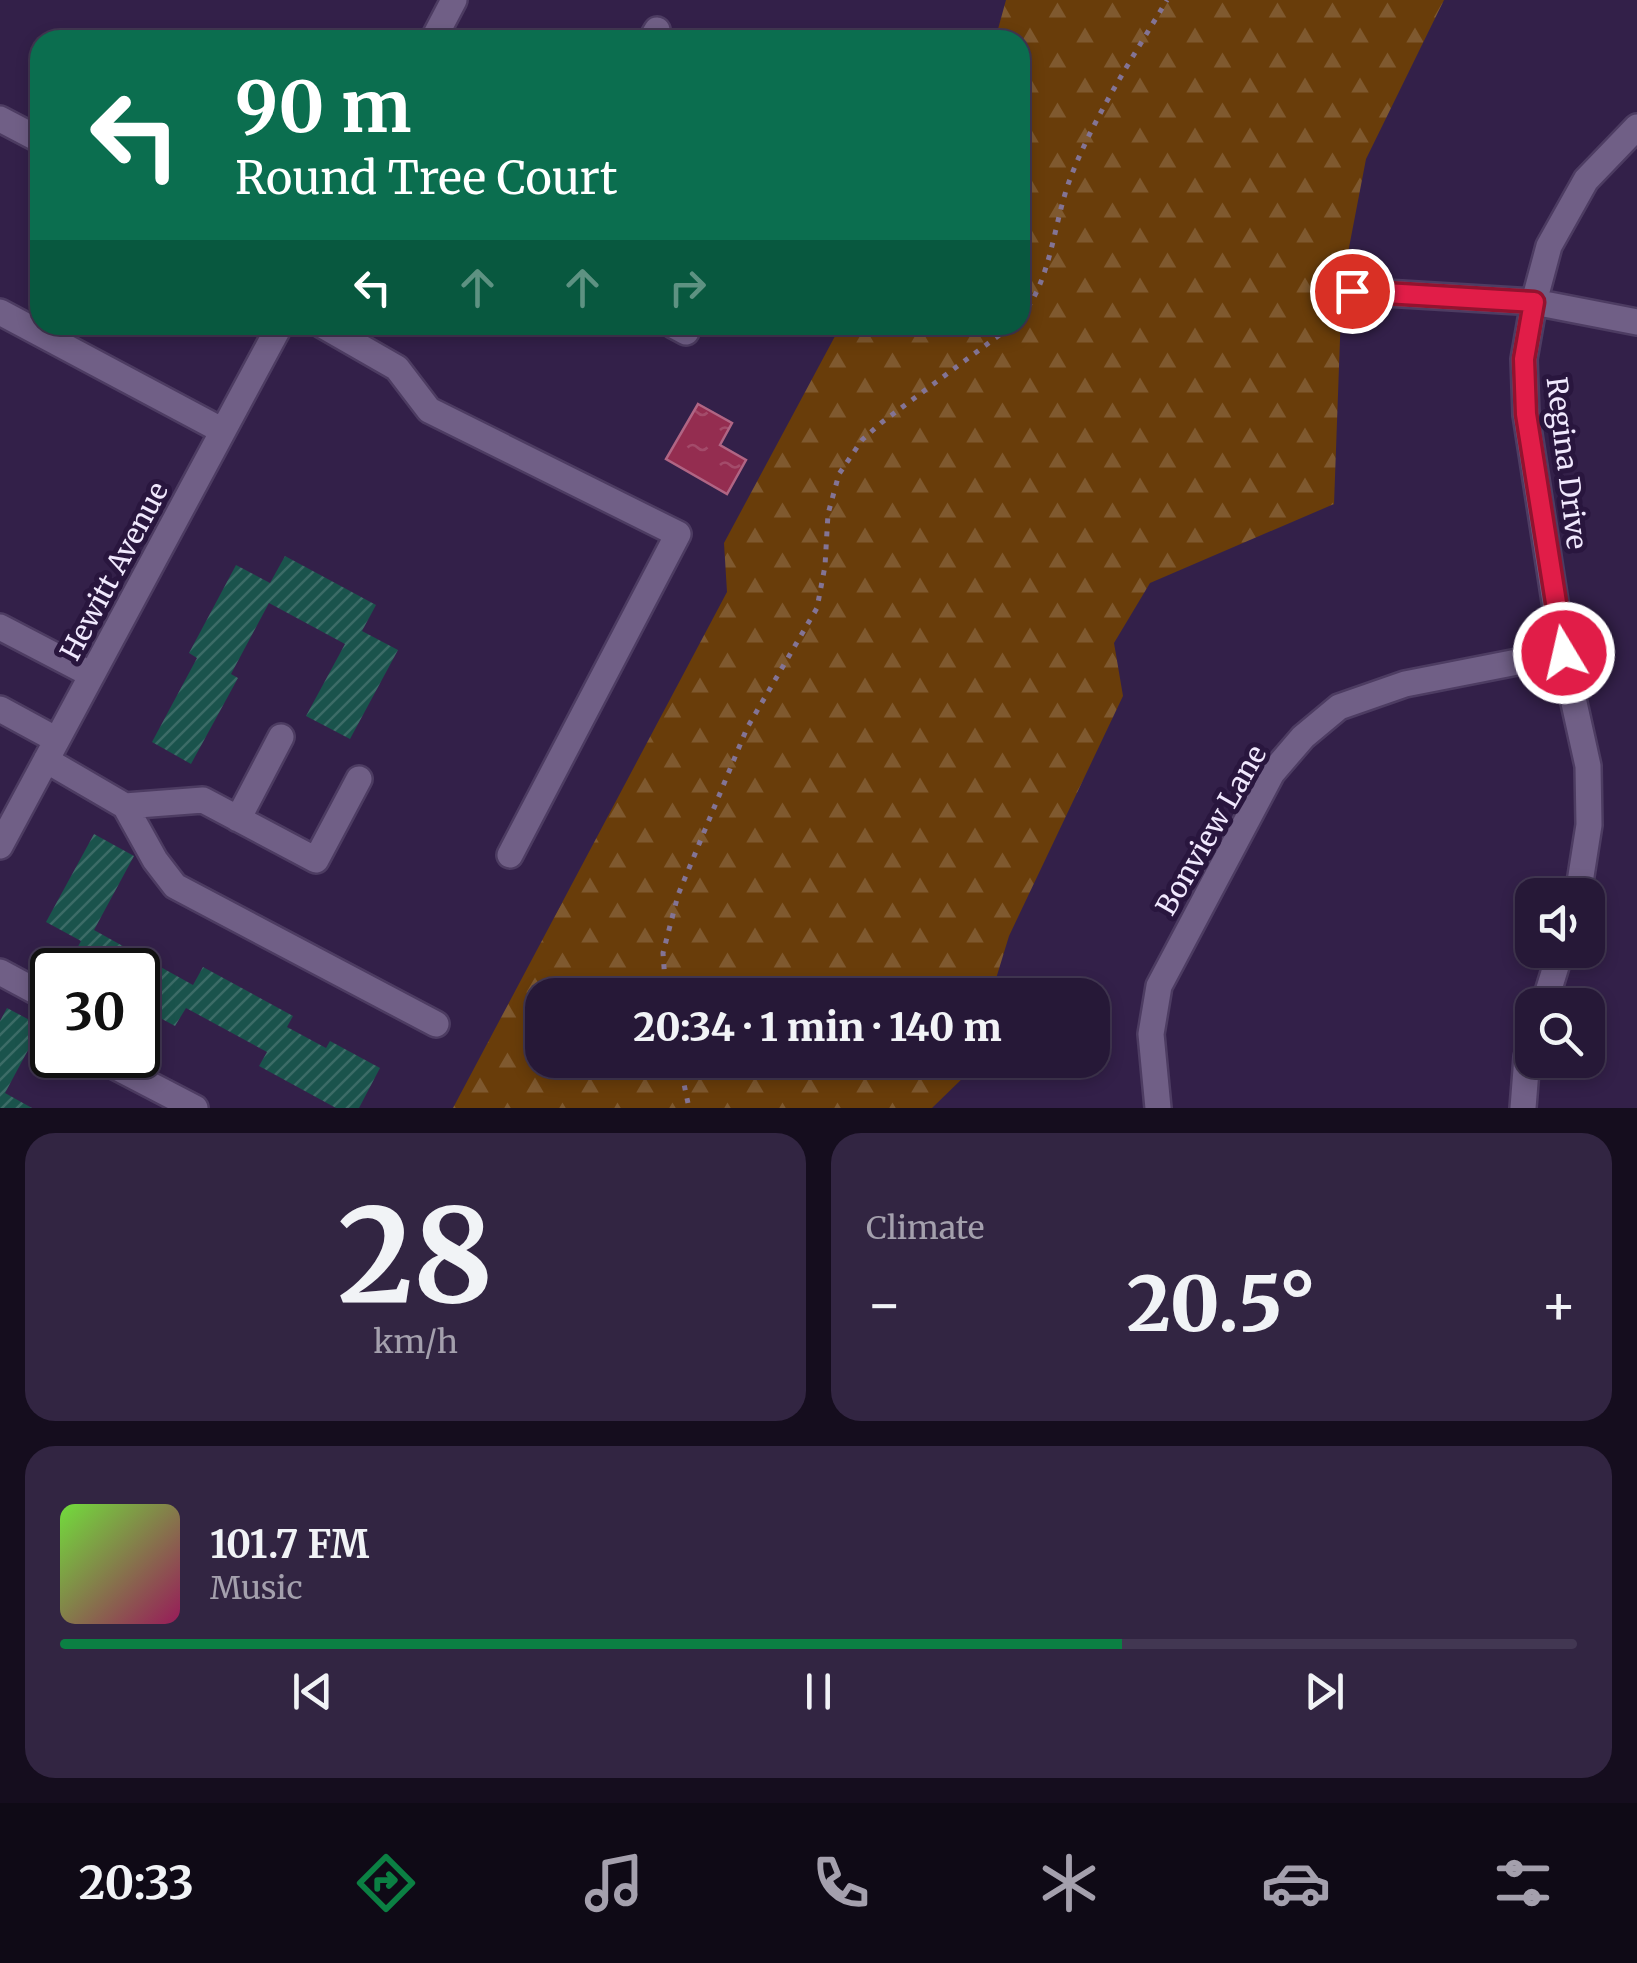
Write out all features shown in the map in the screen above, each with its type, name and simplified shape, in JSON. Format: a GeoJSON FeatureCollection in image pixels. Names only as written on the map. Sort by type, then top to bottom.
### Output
{"type":"FeatureCollection","features":[{"type":"Feature","properties":{"kind":"street"},"geometry":{"type":"LineString","coordinates":[[438,30],[454,0]]}},
{"type":"Feature","properties":{"kind":"street"},"geometry":{"type":"LineString","coordinates":[[0,119],[30,135]]}},
{"type":"Feature","properties":{"kind":"street","name":"Regina Drive"},"geometry":{"type":"LineString","coordinates":[[1581,878],[1589,825],[1588,766],[1564,653],[1526,414],[1524,359],[1549,246],[1586,180],[1637,127]]}},
{"type":"Feature","properties":{"kind":"street"},"geometry":{"type":"LineString","coordinates":[[1352,291],[1534,302],[1637,322]]}},
{"type":"Feature","properties":{"kind":"street"},"geometry":{"type":"LineString","coordinates":[[0,312],[30,328]]}},
{"type":"Feature","properties":{"kind":"street"},"geometry":{"type":"LineString","coordinates":[[43,335],[223,431]]}},
{"type":"Feature","properties":{"kind":"street","name":"Hewitt Avenue"},"geometry":{"type":"LineString","coordinates":[[0,846],[275,335]]}},
{"type":"Feature","properties":{"kind":"street"},"geometry":{"type":"LineString","coordinates":[[339,335],[396,368],[428,410],[678,534],[510,855]]}},
{"type":"Feature","properties":{"kind":"street"},"geometry":{"type":"LineString","coordinates":[[0,627],[92,675]]}},
{"type":"Feature","properties":{"kind":"street","name":"Bonview Lane"},"geometry":{"type":"LineString","coordinates":[[1158,1108],[1151,1034],[1159,986],[1272,773],[1303,737],[1339,707],[1405,684],[1564,653]]}},
{"type":"Feature","properties":{"kind":"street"},"geometry":{"type":"LineString","coordinates":[[0,710],[125,806],[155,860],[175,886],[436,1024]]}},
{"type":"Feature","properties":{"kind":"street"},"geometry":{"type":"LineString","coordinates":[[238,818],[281,737]]}},
{"type":"Feature","properties":{"kind":"street"},"geometry":{"type":"LineString","coordinates":[[125,806],[203,800],[316,860],[360,778]]}},
{"type":"Feature","properties":{"kind":"street"},"geometry":{"type":"LineString","coordinates":[[0,972],[30,988]]}},
{"type":"Feature","properties":{"kind":"street"},"geometry":{"type":"LineString","coordinates":[[137,1078],[195,1108]]}},
{"type":"Feature","properties":{"kind":"street"},"geometry":{"type":"LineString","coordinates":[[1523,1108],[1525,1078]]}},
{"type":"Feature","properties":{"kind":"path"},"geometry":{"type":"LineString","coordinates":[[1030,303],[1044,275],[1078,162],[1100,114],[1167,0]]}},
{"type":"Feature","properties":{"kind":"path"},"geometry":{"type":"LineString","coordinates":[[665,978],[663,954],[678,895],[747,728],[816,608],[824,577],[828,514],[840,474],[862,440],[880,423],[999,335]]}},
{"type":"Feature","properties":{"kind":"path"},"geometry":{"type":"LineString","coordinates":[[683,1078],[689,1108]]}},
{"type":"Feature","properties":{"kind":"green space"},"geometry":{"type":"Polygon","coordinates":[[[1006,0],[1444,0],[1366,159],[1342,284],[1334,504],[1150,583],[1114,643],[1123,696],[1009,936],[996,978],[525,978],[525,1078],[963,1078],[932,1108],[453,1108],[727,592],[724,543],[836,335],[1030,335],[1030,30],[998,30],[1006,0]]]}},
{"type":"Feature","properties":{"kind":"water"},"geometry":{"type":"Polygon","coordinates":[[[698,404],[732,423],[720,445],[746,460],[727,494],[666,459],[698,404]]]}},
{"type":"Feature","properties":{"kind":"building"},"geometry":{"type":"Polygon","coordinates":[[[285,556],[376,605],[362,631],[398,650],[350,739],[306,716],[345,644],[269,603],[231,674],[238,678],[191,764],[152,742],[197,658],[189,653],[236,565],[270,583],[285,556]]]}},
{"type":"Feature","properties":{"kind":"building"},"geometry":{"type":"Polygon","coordinates":[[[94,834],[134,856],[94,930],[126,948],[77,948],[81,941],[46,922],[94,834]]]}},
{"type":"Feature","properties":{"kind":"building"},"geometry":{"type":"Polygon","coordinates":[[[160,967],[193,985],[203,967],[293,1016],[287,1027],[326,1048],[330,1041],[380,1068],[359,1108],[336,1108],[259,1066],[267,1052],[186,1008],[175,1026],[160,1018],[160,967]]]}},
{"type":"Feature","properties":{"kind":"building"},"geometry":{"type":"Polygon","coordinates":[[[7,1008],[30,1020],[30,1046],[5,1093],[32,1108],[0,1108],[0,1021],[7,1008]]]}},
{"type":"Feature","properties":{"kind":"route"},"geometry":{"type":"LineString","coordinates":[[1352,291],[1534,302],[1524,359],[1526,414],[1564,653]]}}]}
